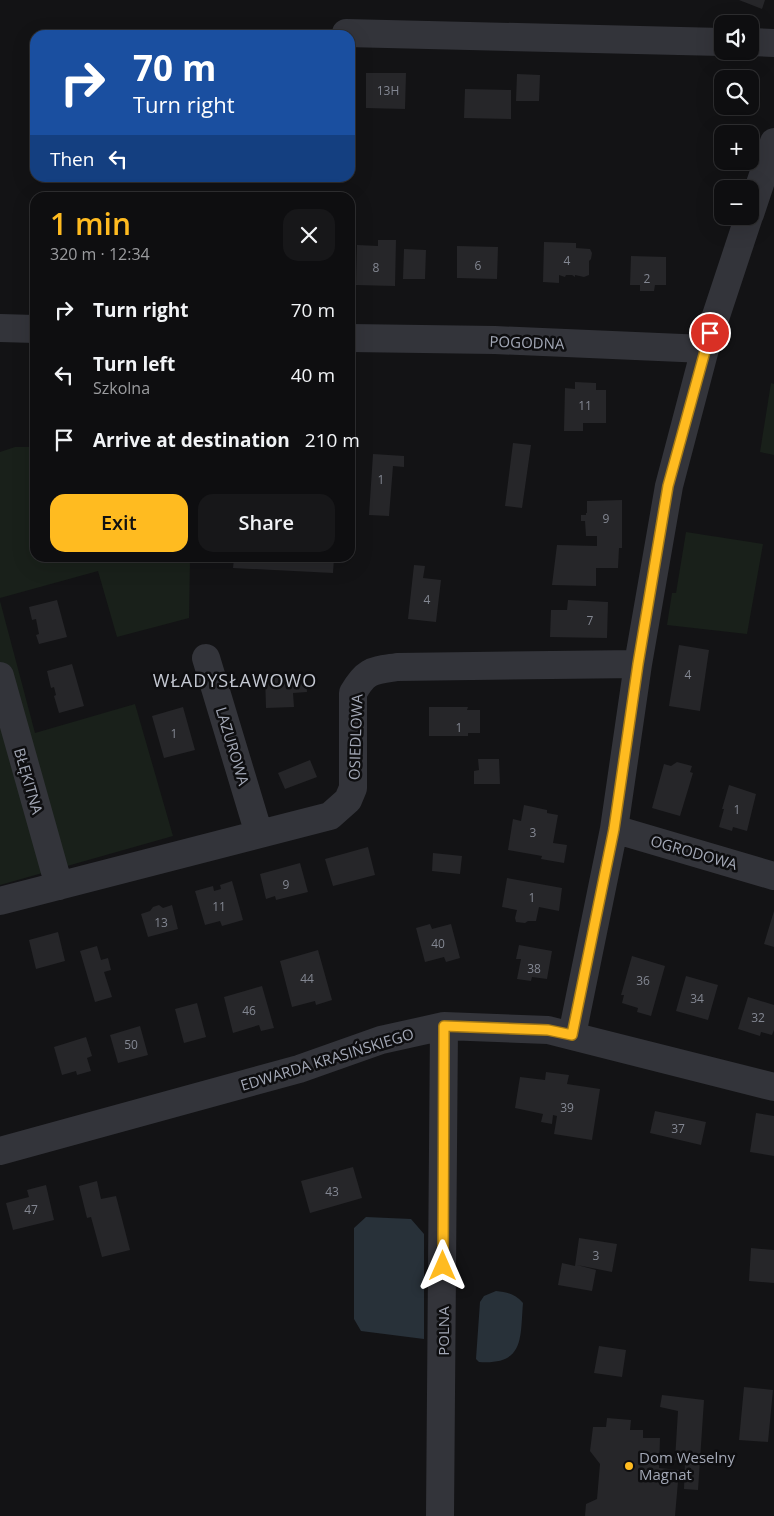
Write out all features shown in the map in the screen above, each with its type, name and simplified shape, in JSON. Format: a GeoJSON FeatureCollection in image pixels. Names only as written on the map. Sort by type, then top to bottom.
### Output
{"type":"FeatureCollection","features":[{"type":"Feature","properties":{"kind":"street"},"geometry":{"type":"LineString","coordinates":[[355,33],[714,42]]}},
{"type":"Feature","properties":{"kind":"street"},"geometry":{"type":"LineString","coordinates":[[759,42],[774,43]]}},
{"type":"Feature","properties":{"kind":"street"},"geometry":{"type":"LineString","coordinates":[[759,188],[774,142]]}},
{"type":"Feature","properties":{"kind":"street"},"geometry":{"type":"LineString","coordinates":[[572,1035],[614,829],[638,664],[668,486],[704,349],[747,225]]}},
{"type":"Feature","properties":{"kind":"street"},"geometry":{"type":"LineString","coordinates":[[0,328],[30,330]]}},
{"type":"Feature","properties":{"kind":"street","name":"POGODNA"},"geometry":{"type":"LineString","coordinates":[[355,338],[495,340],[704,349]]}},
{"type":"Feature","properties":{"kind":"street","name":"LAZUROWA"},"geometry":{"type":"LineString","coordinates":[[206,658],[259,834]]}},
{"type":"Feature","properties":{"kind":"street","name":"OSIEDLOWA"},"geometry":{"type":"LineString","coordinates":[[0,901],[330,816],[348,800],[353,788],[353,694],[371,671],[397,667],[638,664]]}},
{"type":"Feature","properties":{"kind":"street","name":"BŁĘKITNA"},"geometry":{"type":"LineString","coordinates":[[0,676],[59,886]]}},
{"type":"Feature","properties":{"kind":"street","name":"OGRODOWA"},"geometry":{"type":"LineString","coordinates":[[614,829],[774,876]]}},
{"type":"Feature","properties":{"kind":"street","name":"EDWARDA KRASIŃSKIEGO"},"geometry":{"type":"LineString","coordinates":[[0,1151],[299,1069],[381,1040],[444,1026],[548,1030],[774,1087]]}},
{"type":"Feature","properties":{"kind":"street","name":"POLNA"},"geometry":{"type":"LineString","coordinates":[[440,1516],[444,1026]]}},
{"type":"Feature","properties":{"kind":"shaded area"},"geometry":{"type":"Polygon","coordinates":[[[771,383],[774,384],[774,455],[760,452],[771,383]]]}},
{"type":"Feature","properties":{"kind":"shaded area"},"geometry":{"type":"Polygon","coordinates":[[[15,447],[30,447],[30,562],[190,562],[189,618],[117,637],[98,571],[0,598],[0,452],[15,447]]]}},
{"type":"Feature","properties":{"kind":"shaded area"},"geometry":{"type":"Polygon","coordinates":[[[686,532],[763,544],[747,634],[667,625],[672,593],[676,593],[686,532]]]}},
{"type":"Feature","properties":{"kind":"shaded area"},"geometry":{"type":"Polygon","coordinates":[[[0,601],[35,733],[135,704],[173,836],[0,885],[0,601]]]}},
{"type":"Feature","properties":{"kind":"shaded area"},"geometry":{"type":"Polygon","coordinates":[[[366,1217],[411,1219],[424,1234],[424,1339],[361,1331],[354,1319],[354,1228],[366,1217]]]}},
{"type":"Feature","properties":{"kind":"shaded area"},"geometry":{"type":"Polygon","coordinates":[[[496,1291],[511,1294],[523,1303],[520,1338],[512,1354],[505,1359],[494,1362],[479,1362],[476,1359],[480,1302],[484,1296],[496,1291]]]}},
{"type":"Feature","properties":{"kind":"building"},"geometry":{"type":"Polygon","coordinates":[[[739,0],[765,0],[762,9],[739,0]]]}},
{"type":"Feature","properties":{"kind":"building"},"geometry":{"type":"Polygon","coordinates":[[[366,73],[406,73],[405,109],[366,108],[366,73]]]}},
{"type":"Feature","properties":{"kind":"building"},"geometry":{"type":"Polygon","coordinates":[[[517,74],[540,75],[539,101],[516,101],[517,74]]]}},
{"type":"Feature","properties":{"kind":"building"},"geometry":{"type":"Polygon","coordinates":[[[465,89],[511,90],[511,119],[464,118],[465,89]]]}},
{"type":"Feature","properties":{"kind":"building"},"geometry":{"type":"Polygon","coordinates":[[[378,240],[396,240],[395,286],[356,285],[357,245],[378,246],[378,240]]]}},
{"type":"Feature","properties":{"kind":"building"},"geometry":{"type":"Polygon","coordinates":[[[544,242],[576,243],[576,248],[590,249],[592,253],[589,261],[589,275],[584,277],[575,275],[575,277],[566,275],[565,277],[559,275],[559,283],[543,282],[544,242]]]}},
{"type":"Feature","properties":{"kind":"building"},"geometry":{"type":"Polygon","coordinates":[[[457,246],[498,247],[497,279],[457,278],[457,246]]]}},
{"type":"Feature","properties":{"kind":"building"},"geometry":{"type":"Polygon","coordinates":[[[404,249],[426,250],[425,279],[403,279],[404,249]]]}},
{"type":"Feature","properties":{"kind":"building"},"geometry":{"type":"Polygon","coordinates":[[[631,256],[666,257],[666,285],[655,285],[654,291],[640,291],[640,285],[630,285],[631,256]]]}},
{"type":"Feature","properties":{"kind":"building"},"geometry":{"type":"Polygon","coordinates":[[[575,382],[596,383],[596,390],[606,390],[606,423],[583,423],[583,431],[564,431],[565,388],[575,389],[575,382]]]}},
{"type":"Feature","properties":{"kind":"building"},"geometry":{"type":"Polygon","coordinates":[[[513,443],[531,445],[522,508],[505,506],[513,443]]]}},
{"type":"Feature","properties":{"kind":"building"},"geometry":{"type":"Polygon","coordinates":[[[373,454],[404,456],[404,467],[393,466],[389,516],[369,515],[373,454]]]}},
{"type":"Feature","properties":{"kind":"building"},"geometry":{"type":"Polygon","coordinates":[[[622,500],[622,548],[619,548],[618,568],[596,568],[596,586],[552,585],[557,545],[597,546],[597,536],[586,536],[585,521],[581,521],[581,515],[586,515],[587,513],[587,501],[622,500]]]}},
{"type":"Feature","properties":{"kind":"building"},"geometry":{"type":"Polygon","coordinates":[[[234,562],[334,562],[333,573],[233,568],[234,562]]]}},
{"type":"Feature","properties":{"kind":"building"},"geometry":{"type":"Polygon","coordinates":[[[414,565],[425,566],[423,578],[441,580],[436,622],[408,619],[414,565]]]}},
{"type":"Feature","properties":{"kind":"building"},"geometry":{"type":"Polygon","coordinates":[[[57,600],[67,637],[39,644],[36,635],[39,634],[36,619],[32,620],[29,607],[57,600]]]}},
{"type":"Feature","properties":{"kind":"building"},"geometry":{"type":"Polygon","coordinates":[[[568,600],[608,602],[607,638],[550,637],[551,610],[567,610],[568,600]]]}},
{"type":"Feature","properties":{"kind":"building"},"geometry":{"type":"Polygon","coordinates":[[[679,645],[709,650],[700,711],[669,706],[679,645]]]}},
{"type":"Feature","properties":{"kind":"building"},"geometry":{"type":"Polygon","coordinates":[[[72,664],[84,706],[59,713],[54,696],[56,695],[54,687],[51,688],[47,671],[72,664]]]}},
{"type":"Feature","properties":{"kind":"building"},"geometry":{"type":"Polygon","coordinates":[[[306,674],[307,692],[293,693],[294,707],[266,708],[265,675],[306,674]]]}},
{"type":"Feature","properties":{"kind":"building"},"geometry":{"type":"Polygon","coordinates":[[[183,707],[195,750],[164,758],[152,716],[183,707]]]}},
{"type":"Feature","properties":{"kind":"building"},"geometry":{"type":"Polygon","coordinates":[[[429,707],[468,707],[467,710],[480,710],[480,733],[468,733],[468,736],[429,736],[429,707]]]}},
{"type":"Feature","properties":{"kind":"building"},"geometry":{"type":"Polygon","coordinates":[[[478,759],[499,759],[500,784],[474,784],[474,771],[479,770],[478,759]]]}},
{"type":"Feature","properties":{"kind":"building"},"geometry":{"type":"Polygon","coordinates":[[[310,760],[317,777],[285,789],[278,773],[310,760]]]}},
{"type":"Feature","properties":{"kind":"building"},"geometry":{"type":"Polygon","coordinates":[[[677,762],[692,766],[690,772],[693,773],[680,816],[652,808],[664,764],[671,766],[677,762]]]}},
{"type":"Feature","properties":{"kind":"building"},"geometry":{"type":"Polygon","coordinates":[[[729,785],[756,794],[747,831],[733,827],[732,831],[719,827],[729,785]]]}},
{"type":"Feature","properties":{"kind":"building"},"geometry":{"type":"Polygon","coordinates":[[[524,805],[547,810],[547,813],[558,815],[553,843],[567,845],[564,863],[541,859],[542,856],[508,850],[513,819],[521,821],[524,805]]]}},
{"type":"Feature","properties":{"kind":"building"},"geometry":{"type":"Polygon","coordinates":[[[368,847],[375,875],[333,886],[325,859],[368,847]]]}},
{"type":"Feature","properties":{"kind":"building"},"geometry":{"type":"Polygon","coordinates":[[[433,853],[462,856],[460,874],[432,871],[433,853]]]}},
{"type":"Feature","properties":{"kind":"building"},"geometry":{"type":"Polygon","coordinates":[[[300,863],[308,892],[276,900],[275,896],[266,899],[260,874],[300,863]]]}},
{"type":"Feature","properties":{"kind":"building"},"geometry":{"type":"Polygon","coordinates":[[[507,878],[562,888],[559,911],[539,907],[536,921],[516,922],[517,910],[502,907],[507,878]]]}},
{"type":"Feature","properties":{"kind":"building"},"geometry":{"type":"Polygon","coordinates":[[[232,881],[243,920],[222,926],[220,921],[205,925],[195,891],[213,886],[214,891],[221,889],[220,885],[232,881]]]}},
{"type":"Feature","properties":{"kind":"building"},"geometry":{"type":"Polygon","coordinates":[[[159,905],[163,908],[172,905],[178,929],[148,937],[141,914],[159,905]]]}},
{"type":"Feature","properties":{"kind":"building"},"geometry":{"type":"Polygon","coordinates":[[[774,911],[774,947],[764,944],[774,911]]]}},
{"type":"Feature","properties":{"kind":"building"},"geometry":{"type":"Polygon","coordinates":[[[430,924],[432,929],[451,924],[460,958],[446,962],[444,957],[425,962],[416,928],[430,924]]]}},
{"type":"Feature","properties":{"kind":"building"},"geometry":{"type":"Polygon","coordinates":[[[58,932],[65,961],[36,969],[29,940],[58,932]]]}},
{"type":"Feature","properties":{"kind":"building"},"geometry":{"type":"Polygon","coordinates":[[[519,945],[552,951],[547,979],[532,977],[531,981],[517,979],[521,959],[516,959],[519,945]]]}},
{"type":"Feature","properties":{"kind":"building"},"geometry":{"type":"Polygon","coordinates":[[[97,946],[101,960],[108,958],[111,970],[104,972],[112,997],[95,1002],[80,951],[97,946]]]}},
{"type":"Feature","properties":{"kind":"building"},"geometry":{"type":"Polygon","coordinates":[[[318,950],[332,1000],[316,1005],[315,1001],[292,1007],[280,961],[318,950]]]}},
{"type":"Feature","properties":{"kind":"building"},"geometry":{"type":"Polygon","coordinates":[[[632,956],[665,966],[651,1016],[637,1012],[638,1008],[622,1003],[624,995],[621,995],[632,956]]]}},
{"type":"Feature","properties":{"kind":"building"},"geometry":{"type":"Polygon","coordinates":[[[686,976],[718,985],[708,1020],[676,1011],[686,976]]]}},
{"type":"Feature","properties":{"kind":"building"},"geometry":{"type":"Polygon","coordinates":[[[262,986],[274,1028],[261,1031],[259,1025],[233,1033],[224,997],[262,986]]]}},
{"type":"Feature","properties":{"kind":"building"},"geometry":{"type":"Polygon","coordinates":[[[748,997],[774,1005],[774,1030],[772,1035],[761,1032],[760,1036],[738,1029],[748,997]]]}},
{"type":"Feature","properties":{"kind":"building"},"geometry":{"type":"Polygon","coordinates":[[[197,1003],[206,1037],[184,1043],[175,1009],[197,1003]]]}},
{"type":"Feature","properties":{"kind":"building"},"geometry":{"type":"Polygon","coordinates":[[[140,1026],[148,1055],[118,1063],[110,1035],[140,1026]]]}},
{"type":"Feature","properties":{"kind":"building"},"geometry":{"type":"Polygon","coordinates":[[[86,1037],[92,1056],[87,1058],[91,1071],[77,1075],[76,1071],[62,1075],[54,1047],[86,1037]]]}},
{"type":"Feature","properties":{"kind":"building"},"geometry":{"type":"Polygon","coordinates":[[[546,1072],[569,1075],[567,1084],[600,1089],[592,1140],[554,1134],[557,1116],[553,1115],[552,1124],[541,1122],[543,1114],[515,1108],[520,1077],[545,1080],[546,1072]]]}},
{"type":"Feature","properties":{"kind":"building"},"geometry":{"type":"Polygon","coordinates":[[[655,1111],[706,1122],[701,1145],[650,1133],[655,1111]]]}},
{"type":"Feature","properties":{"kind":"building"},"geometry":{"type":"Polygon","coordinates":[[[756,1113],[774,1116],[774,1156],[750,1152],[756,1113]]]}},
{"type":"Feature","properties":{"kind":"building"},"geometry":{"type":"Polygon","coordinates":[[[353,1167],[362,1198],[310,1213],[301,1181],[353,1167]]]}},
{"type":"Feature","properties":{"kind":"building"},"geometry":{"type":"Polygon","coordinates":[[[97,1181],[101,1199],[116,1196],[130,1250],[102,1257],[91,1217],[87,1218],[79,1186],[97,1181]]]}},
{"type":"Feature","properties":{"kind":"building"},"geometry":{"type":"Polygon","coordinates":[[[46,1185],[54,1220],[13,1230],[6,1203],[29,1197],[27,1190],[46,1185]]]}},
{"type":"Feature","properties":{"kind":"building"},"geometry":{"type":"Polygon","coordinates":[[[579,1238],[617,1244],[612,1272],[577,1265],[596,1270],[592,1291],[558,1285],[562,1263],[575,1266],[579,1238]]]}},
{"type":"Feature","properties":{"kind":"building"},"geometry":{"type":"Polygon","coordinates":[[[751,1248],[774,1250],[774,1283],[749,1281],[751,1248]]]}},
{"type":"Feature","properties":{"kind":"building"},"geometry":{"type":"Polygon","coordinates":[[[599,1346],[626,1350],[622,1377],[594,1373],[599,1346]]]}},
{"type":"Feature","properties":{"kind":"building"},"geometry":{"type":"Polygon","coordinates":[[[744,1387],[773,1390],[768,1442],[739,1440],[744,1387]]]}},
{"type":"Feature","properties":{"kind":"building"},"geometry":{"type":"Polygon","coordinates":[[[662,1395],[704,1400],[698,1490],[684,1489],[685,1461],[675,1460],[678,1411],[660,1407],[662,1395]]]}},
{"type":"Feature","properties":{"kind":"building","name":"Dom Weselny Magnat"},"geometry":{"type":"Polygon","coordinates":[[[607,1418],[631,1420],[630,1430],[643,1430],[643,1438],[660,1438],[659,1468],[679,1470],[675,1516],[585,1516],[586,1504],[597,1499],[600,1464],[590,1451],[593,1427],[606,1427],[607,1418]]]}},
{"type":"Feature","properties":{"kind":"place","name":"Dom Weselny Magnat"},"geometry":{"type":"Point","coordinates":[629,1466]}},
{"type":"Feature","properties":{"kind":"district","name":"WŁADYSŁAWOWO"},"geometry":{"type":"Point","coordinates":[235,680]}},
{"type":"Feature","properties":{"kind":"route"},"geometry":{"type":"LineString","coordinates":[[443,1266],[444,1026],[548,1030],[572,1035],[614,829],[638,664],[668,486],[704,349],[710,333]]}}]}
